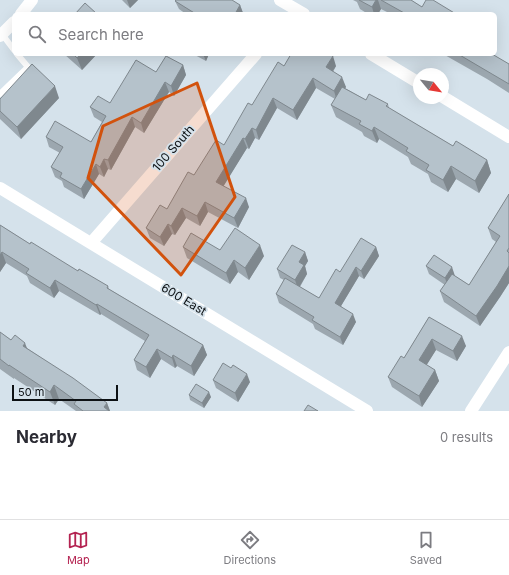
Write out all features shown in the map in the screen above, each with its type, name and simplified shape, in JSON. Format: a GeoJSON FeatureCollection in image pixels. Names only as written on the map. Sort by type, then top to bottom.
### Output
{"type":"FeatureCollection","features":[{"type":"Feature","properties":{"kind":"street"},"geometry":{"type":"LineString","coordinates":[[23,12],[32,0]]}},
{"type":"Feature","properties":{"kind":"street"},"geometry":{"type":"LineString","coordinates":[[280,0],[298,9]]}},
{"type":"Feature","properties":{"kind":"street"},"geometry":{"type":"LineString","coordinates":[[1,35],[12,24]]}},
{"type":"Feature","properties":{"kind":"street","name":"100 South"},"geometry":{"type":"LineString","coordinates":[[91,243],[254,56]]}},
{"type":"Feature","properties":{"kind":"street"},"geometry":{"type":"LineString","coordinates":[[374,56],[413,79]]}},
{"type":"Feature","properties":{"kind":"street"},"geometry":{"type":"LineString","coordinates":[[449,101],[509,138]]}},
{"type":"Feature","properties":{"kind":"street","name":"600 East"},"geometry":{"type":"LineString","coordinates":[[0,188],[367,411]]}},
{"type":"Feature","properties":{"kind":"street"},"geometry":{"type":"LineString","coordinates":[[471,411],[508,354]]}},
{"type":"Feature","properties":{"kind":"lane"},"geometry":{"type":"LineString","coordinates":[[1,35],[12,48]]}},
{"type":"Feature","properties":{"kind":"lane"},"geometry":{"type":"LineString","coordinates":[[0,94],[28,67],[19,56]]}},
{"type":"Feature","properties":{"kind":"highlighted area"},"geometry":{"type":"Polygon","coordinates":[[[197,83],[235,197],[181,275],[88,178],[103,126],[197,83]]]}},
{"type":"Feature","properties":{"kind":"building"},"geometry":{"type":"Polygon","coordinates":[[[232,0],[240,5],[236,12],[193,12],[175,1],[232,0]]]}},
{"type":"Feature","properties":{"kind":"building"},"geometry":{"type":"Polygon","coordinates":[[[359,0],[376,0],[372,7],[359,0]]]}},
{"type":"Feature","properties":{"kind":"building"},"geometry":{"type":"Polygon","coordinates":[[[381,0],[411,0],[422,7],[426,0],[433,0],[453,12],[402,12],[381,0]]]}},
{"type":"Feature","properties":{"kind":"building"},"geometry":{"type":"Polygon","coordinates":[[[85,3],[95,12],[77,12],[85,3]]]}},
{"type":"Feature","properties":{"kind":"building"},"geometry":{"type":"Polygon","coordinates":[[[166,56],[183,65],[171,86],[165,82],[141,123],[132,117],[108,160],[104,159],[100,167],[96,164],[81,189],[60,177],[62,173],[51,167],[63,147],[46,137],[55,121],[91,142],[106,116],[90,107],[98,96],[110,103],[136,60],[156,72],[166,56]]]}},
{"type":"Feature","properties":{"kind":"building"},"geometry":{"type":"Polygon","coordinates":[[[290,56],[333,56],[326,67],[342,77],[334,91],[313,78],[293,110],[273,98],[256,130],[252,128],[245,139],[243,138],[216,182],[246,198],[234,218],[205,202],[197,216],[182,208],[171,226],[168,224],[160,237],[146,228],[160,205],[167,209],[188,172],[194,175],[216,140],[224,145],[248,103],[252,105],[278,62],[284,66],[290,56]]]}},
{"type":"Feature","properties":{"kind":"building"},"geometry":{"type":"Polygon","coordinates":[[[461,56],[495,56],[509,64],[509,84],[461,56]]]}},
{"type":"Feature","properties":{"kind":"building"},"geometry":{"type":"Polygon","coordinates":[[[32,64],[55,86],[17,127],[0,111],[0,99],[32,64]]]}},
{"type":"Feature","properties":{"kind":"building"},"geometry":{"type":"Polygon","coordinates":[[[342,87],[366,100],[369,94],[388,104],[386,106],[453,146],[456,141],[487,160],[475,181],[451,166],[443,180],[426,170],[429,165],[406,151],[408,148],[374,127],[372,131],[359,124],[361,121],[331,105],[342,87]]]}},
{"type":"Feature","properties":{"kind":"building"},"geometry":{"type":"Polygon","coordinates":[[[509,194],[509,248],[507,251],[509,253],[509,266],[476,316],[440,291],[452,274],[469,285],[500,236],[488,228],[509,194]]]}},
{"type":"Feature","properties":{"kind":"building"},"geometry":{"type":"Polygon","coordinates":[[[0,225],[30,244],[31,242],[78,271],[79,269],[108,286],[107,288],[203,345],[191,366],[173,355],[172,358],[157,349],[146,367],[134,360],[149,335],[55,280],[50,288],[26,273],[29,269],[2,252],[0,255],[0,225]]]}},
{"type":"Feature","properties":{"kind":"building"},"geometry":{"type":"Polygon","coordinates":[[[235,228],[260,245],[245,268],[234,260],[226,273],[183,247],[191,233],[220,250],[235,228]]]}},
{"type":"Feature","properties":{"kind":"building"},"geometry":{"type":"Polygon","coordinates":[[[361,238],[376,247],[361,271],[356,267],[335,303],[353,314],[340,337],[312,320],[314,317],[276,294],[285,278],[319,298],[336,269],[340,272],[361,238]]]}},
{"type":"Feature","properties":{"kind":"building"},"geometry":{"type":"Polygon","coordinates":[[[292,245],[305,252],[299,262],[304,265],[295,280],[277,269],[292,245]]]}},
{"type":"Feature","properties":{"kind":"building"},"geometry":{"type":"Polygon","coordinates":[[[434,255],[452,267],[445,278],[426,266],[434,255]]]}},
{"type":"Feature","properties":{"kind":"building"},"geometry":{"type":"Polygon","coordinates":[[[429,317],[462,336],[453,351],[432,339],[419,360],[435,370],[419,396],[388,377],[401,356],[404,358],[429,317]]]}},
{"type":"Feature","properties":{"kind":"building"},"geometry":{"type":"Polygon","coordinates":[[[0,332],[11,340],[15,335],[25,343],[23,346],[73,378],[107,403],[104,407],[109,411],[83,411],[74,404],[76,401],[54,385],[50,392],[9,366],[0,359],[0,332]]]}},
{"type":"Feature","properties":{"kind":"building"},"geometry":{"type":"Polygon","coordinates":[[[223,363],[231,368],[233,365],[247,374],[235,393],[213,380],[223,363]]]}},
{"type":"Feature","properties":{"kind":"building"},"geometry":{"type":"Polygon","coordinates":[[[196,384],[209,392],[202,403],[189,395],[196,384]]]}},
{"type":"Feature","properties":{"kind":"building"},"geometry":{"type":"Polygon","coordinates":[[[308,405],[318,411],[304,411],[308,405]]]}}]}
